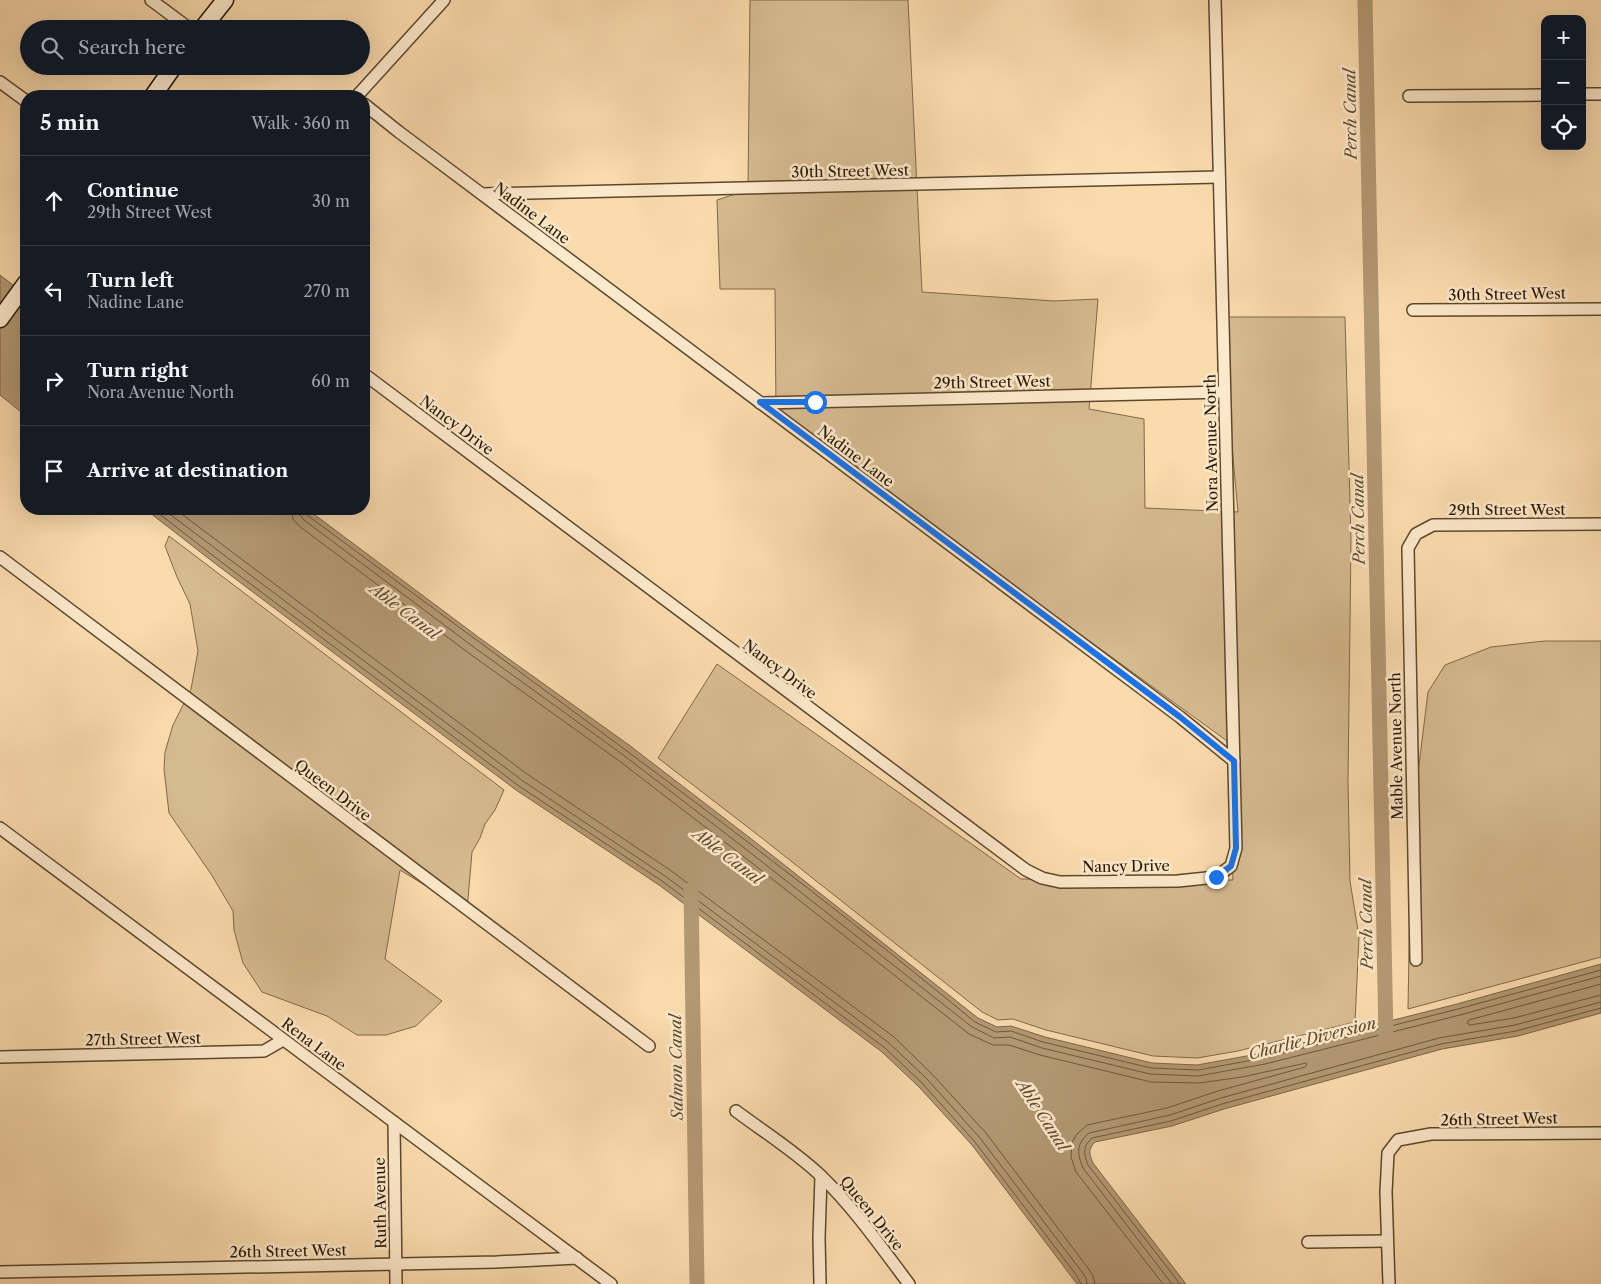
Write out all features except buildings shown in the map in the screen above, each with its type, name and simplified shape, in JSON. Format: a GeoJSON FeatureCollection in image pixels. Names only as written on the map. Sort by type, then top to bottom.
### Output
{"type":"FeatureCollection","features":[{"type":"Feature","properties":{"kind":"street"},"geometry":{"type":"LineString","coordinates":[[151,0],[178,20]]}},
{"type":"Feature","properties":{"kind":"street"},"geometry":{"type":"LineString","coordinates":[[209,20],[225,0]]}},
{"type":"Feature","properties":{"kind":"street"},"geometry":{"type":"LineString","coordinates":[[362,90],[444,0]]}},
{"type":"Feature","properties":{"kind":"street","name":"Nora Avenue North"},"geometry":{"type":"LineString","coordinates":[[1215,0],[1236,848],[1231,866],[1216,877]]}},
{"type":"Feature","properties":{"kind":"street"},"geometry":{"type":"LineString","coordinates":[[158,90],[168,75]]}},
{"type":"Feature","properties":{"kind":"street"},"geometry":{"type":"LineString","coordinates":[[0,82],[20,97]]}},
{"type":"Feature","properties":{"kind":"street"},"geometry":{"type":"LineString","coordinates":[[1586,94],[1601,94]]}},
{"type":"Feature","properties":{"kind":"street"},"geometry":{"type":"LineString","coordinates":[[1409,96],[1541,95]]}},
{"type":"Feature","properties":{"kind":"street","name":"Nadine Lane"},"geometry":{"type":"LineString","coordinates":[[370,109],[1180,717],[1234,761]]}},
{"type":"Feature","properties":{"kind":"street","name":"30th Street West"},"geometry":{"type":"LineString","coordinates":[[482,194],[1219,177]]}},
{"type":"Feature","properties":{"kind":"street"},"geometry":{"type":"LineString","coordinates":[[0,319],[20,292]]}},
{"type":"Feature","properties":{"kind":"street","name":"30th Street West"},"geometry":{"type":"LineString","coordinates":[[1413,310],[1601,308]]}},
{"type":"Feature","properties":{"kind":"street","name":"Nancy Drive"},"geometry":{"type":"LineString","coordinates":[[370,378],[1026,870],[1042,878],[1060,882],[1178,881],[1216,877]]}},
{"type":"Feature","properties":{"kind":"street","name":"29th Street West"},"geometry":{"type":"LineString","coordinates":[[760,402],[1224,392]]}},
{"type":"Feature","properties":{"kind":"street","name":"29th Street West"},"geometry":{"type":"LineString","coordinates":[[1416,534],[1433,525],[1601,524]]}},
{"type":"Feature","properties":{"kind":"street","name":"Mable Avenue North"},"geometry":{"type":"LineString","coordinates":[[1416,534],[1408,548],[1416,960]]}},
{"type":"Feature","properties":{"kind":"street","name":"Queen Drive"},"geometry":{"type":"LineString","coordinates":[[0,558],[649,1046]]}},
{"type":"Feature","properties":{"kind":"street","name":"Rena Lane"},"geometry":{"type":"LineString","coordinates":[[0,828],[611,1284]]}},
{"type":"Feature","properties":{"kind":"street","name":"27th Street West"},"geometry":{"type":"LineString","coordinates":[[0,1057],[264,1051],[283,1040]]}},
{"type":"Feature","properties":{"kind":"street","name":"Queen Drive"},"geometry":{"type":"LineString","coordinates":[[736,1111],[808,1164],[821,1176],[852,1208],[909,1284]]}},
{"type":"Feature","properties":{"kind":"street","name":"Ruth Avenue"},"geometry":{"type":"LineString","coordinates":[[394,1122],[396,1284]]}},
{"type":"Feature","properties":{"kind":"street","name":"26th Street West"},"geometry":{"type":"LineString","coordinates":[[1387,1241],[1386,1192],[1388,1153],[1398,1140],[1432,1134],[1601,1133]]}},
{"type":"Feature","properties":{"kind":"street"},"geometry":{"type":"LineString","coordinates":[[820,1284],[821,1176]]}},
{"type":"Feature","properties":{"kind":"street"},"geometry":{"type":"LineString","coordinates":[[1308,1242],[1387,1241],[1389,1284]]}},
{"type":"Feature","properties":{"kind":"street","name":"26th Street West"},"geometry":{"type":"LineString","coordinates":[[0,1272],[497,1262],[576,1258]]}},
{"type":"Feature","properties":{"kind":"shaded area"},"geometry":{"type":"Polygon","coordinates":[[[750,0],[908,0],[922,292],[1054,301],[1098,299],[1089,409],[1144,419],[1145,508],[1238,512],[1220,317],[1345,317],[1351,541],[1348,782],[1350,881],[1359,937],[1355,1022],[1238,1051],[1197,1058],[1153,1056],[1046,1030],[1013,1019],[998,1020],[982,1012],[658,758],[717,664],[1021,879],[1233,880],[1227,741],[776,413],[775,289],[720,289],[717,200],[748,190],[750,0]]]}},
{"type":"Feature","properties":{"kind":"shaded area"},"geometry":{"type":"Polygon","coordinates":[[[169,536],[504,790],[472,852],[467,911],[400,870],[385,959],[442,1001],[416,1026],[386,1035],[357,1035],[327,1016],[262,992],[243,963],[234,930],[233,911],[211,874],[169,813],[164,769],[165,752],[173,725],[191,689],[198,651],[190,604],[165,546],[169,536]]]}},
{"type":"Feature","properties":{"kind":"shaded area"},"geometry":{"type":"Polygon","coordinates":[[[1544,641],[1601,641],[1601,957],[1408,1009],[1410,891],[1417,781],[1428,692],[1445,665],[1491,647],[1544,641]]]}},
{"type":"Feature","properties":{"kind":"water"},"geometry":{"type":"Polygon","coordinates":[[[0,275],[20,290],[20,411],[0,395],[0,275]]]}},
{"type":"Feature","properties":{"kind":"water","name":"Able Canal"},"geometry":{"type":"Polygon","coordinates":[[[153,515],[315,515],[481,639],[629,745],[978,1018],[997,1027],[1011,1026],[1045,1037],[1152,1063],[1197,1065],[1263,1053],[1457,1004],[1601,964],[1601,1013],[1518,1036],[1442,1049],[1224,1109],[1172,1126],[1095,1142],[1090,1152],[1093,1163],[1186,1284],[1077,1284],[972,1145],[919,1087],[882,1052],[659,885],[516,790],[153,515]]]}},
{"type":"Feature","properties":{"kind":"waterway","name":"Perch Canal"},"geometry":{"type":"LineString","coordinates":[[1365,0],[1386,1037]]}},
{"type":"Feature","properties":{"kind":"waterway","name":"Salmon Canal"},"geometry":{"type":"LineString","coordinates":[[691,890],[697,1284]]}},
{"type":"Feature","properties":{"kind":"route"},"geometry":{"type":"LineString","coordinates":[[815,402],[760,402],[1180,717],[1234,761],[1236,848],[1231,866],[1216,877]]}},
{"type":"Feature","properties":{"kind":"water label","name":"Charlie Diversion"},"geometry":{"type":"Point","coordinates":[1312,1038]}}]}
